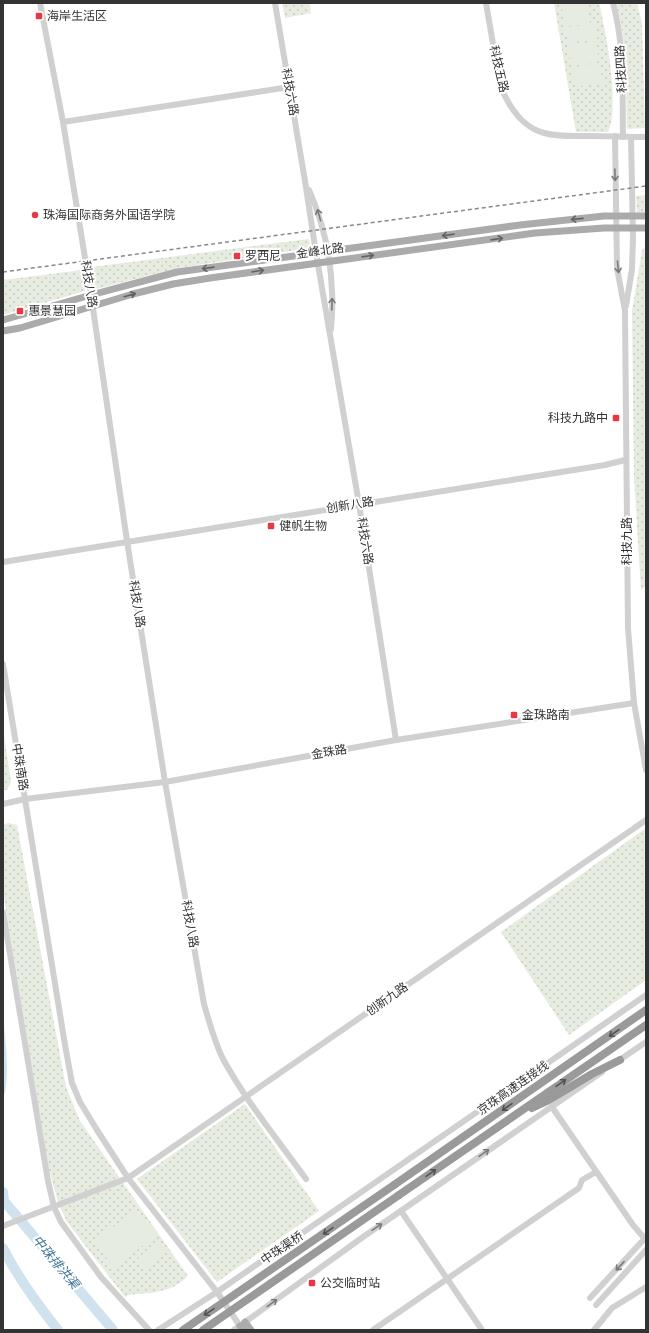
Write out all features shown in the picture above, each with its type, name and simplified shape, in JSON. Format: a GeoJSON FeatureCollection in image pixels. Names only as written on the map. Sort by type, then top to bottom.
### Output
{"type":"FeatureCollection","features":[{"type":"Feature","properties":{"kind":"highway","name":"京珠高速连接线"},"geometry":{"type":"LineString","coordinates":[[394,1185],[646,1010]]}},
{"type":"Feature","properties":{"kind":"highway","name":"京珠高速连接线"},"geometry":{"type":"LineString","coordinates":[[399,1195],[646,1025]]}},
{"type":"Feature","properties":{"kind":"highway"},"geometry":{"type":"LineString","coordinates":[[516,1114],[547,1102],[592,1074],[620,1060]]}},
{"type":"Feature","properties":{"kind":"highway","name":"中珠渠桥"},"geometry":{"type":"LineString","coordinates":[[183,1330],[394,1185]]}},
{"type":"Feature","properties":{"kind":"highway","name":"中珠渠桥"},"geometry":{"type":"LineString","coordinates":[[203,1330],[399,1195]]}},
{"type":"Feature","properties":{"kind":"main road","name":"金峰北路"},"geometry":{"type":"LineString","coordinates":[[3,320],[91,294],[177,272],[520,225],[616,215],[646,216]]}},
{"type":"Feature","properties":{"kind":"main road","name":"金峰北路"},"geometry":{"type":"LineString","coordinates":[[3,332],[133,294],[173,284],[210,278],[535,233],[616,228],[646,228]]}},
{"type":"Feature","properties":{"kind":"main road"},"geometry":{"type":"LineString","coordinates":[[241,1327],[251,1330]]}},
{"type":"Feature","properties":{"kind":"street","name":"科技八路"},"geometry":{"type":"LineString","coordinates":[[40,3],[63,122],[93,306],[127,541],[165,782],[204,1004],[212,1032],[222,1056],[247,1096],[306,1179]]}},
{"type":"Feature","properties":{"kind":"street","name":"科技六路"},"geometry":{"type":"LineString","coordinates":[[275,3],[317,262],[359,504],[396,740]]}},
{"type":"Feature","properties":{"kind":"street","name":"科技五路"},"geometry":{"type":"LineString","coordinates":[[486,3],[500,84],[504,96],[517,116],[532,128],[543,133],[558,135],[646,137]]}},
{"type":"Feature","properties":{"kind":"street","name":"科技四路"},"geometry":{"type":"LineString","coordinates":[[613,3],[616,12],[622,52],[623,136]]}},
{"type":"Feature","properties":{"kind":"street"},"geometry":{"type":"LineString","coordinates":[[63,122],[289,87]]}},
{"type":"Feature","properties":{"kind":"street"},"geometry":{"type":"LineString","coordinates":[[615,136],[616,228]]}},
{"type":"Feature","properties":{"kind":"street"},"geometry":{"type":"LineString","coordinates":[[631,137],[633,228]]}},
{"type":"Feature","properties":{"kind":"street","name":"科技六路"},"geometry":{"type":"LineString","coordinates":[[305,181],[317,208],[330,261],[332,292],[331,343]]}},
{"type":"Feature","properties":{"kind":"street","name":"科技九路"},"geometry":{"type":"LineString","coordinates":[[616,228],[617,268],[625,311]]}},
{"type":"Feature","properties":{"kind":"street","name":"科技九路"},"geometry":{"type":"LineString","coordinates":[[633,228],[632,269],[625,311],[628,628],[634,703],[646,770]]}},
{"type":"Feature","properties":{"kind":"street","name":"创新八路"},"geometry":{"type":"LineString","coordinates":[[3,562],[605,465],[626,460]]}},
{"type":"Feature","properties":{"kind":"street","name":"中珠南路"},"geometry":{"type":"LineString","coordinates":[[3,664],[72,1083],[80,1102],[128,1178],[217,1292],[241,1327]]}},
{"type":"Feature","properties":{"kind":"street","name":"金珠路"},"geometry":{"type":"LineString","coordinates":[[3,804],[25,799],[165,782],[396,740],[634,703]]}},
{"type":"Feature","properties":{"kind":"street","name":"创新九路"},"geometry":{"type":"LineString","coordinates":[[3,1226],[128,1178],[646,820]]}},
{"type":"Feature","properties":{"kind":"street"},"geometry":{"type":"LineString","coordinates":[[3,912],[48,1181],[54,1207],[61,1222],[101,1276],[149,1330]]}},
{"type":"Feature","properties":{"kind":"street"},"geometry":{"type":"LineString","coordinates":[[158,1330],[217,1292],[646,995]]}},
{"type":"Feature","properties":{"kind":"street"},"geometry":{"type":"LineString","coordinates":[[241,1327],[363,1237],[646,1042]]}},
{"type":"Feature","properties":{"kind":"street"},"geometry":{"type":"LineString","coordinates":[[552,1106],[633,1225],[646,1239],[590,1298]]}},
{"type":"Feature","properties":{"kind":"street"},"geometry":{"type":"LineString","coordinates":[[373,1330],[579,1188],[582,1180],[596,1172]]}},
{"type":"Feature","properties":{"kind":"street"},"geometry":{"type":"LineString","coordinates":[[400,1211],[482,1330]]}},
{"type":"Feature","properties":{"kind":"street"},"geometry":{"type":"LineString","coordinates":[[596,1304],[646,1250]]}},
{"type":"Feature","properties":{"kind":"street"},"geometry":{"type":"LineString","coordinates":[[594,1330],[612,1308],[646,1288]]}},
{"type":"Feature","properties":{"kind":"shaded area"},"geometry":{"type":"Polygon","coordinates":[[[282,3],[309,3],[311,13],[285,18],[282,3]]]}},
{"type":"Feature","properties":{"kind":"shaded area"},"geometry":{"type":"Polygon","coordinates":[[[554,3],[599,3],[611,69],[613,105],[608,132],[576,132],[554,3]]]}},
{"type":"Feature","properties":{"kind":"shaded area"},"geometry":{"type":"Polygon","coordinates":[[[561,3],[587,3],[590,23],[565,27],[561,3]]]}},
{"type":"Feature","properties":{"kind":"shaded area"},"geometry":{"type":"Polygon","coordinates":[[[616,3],[637,3],[642,23],[645,128],[627,129],[623,34],[616,3]]]}},
{"type":"Feature","properties":{"kind":"shaded area"},"geometry":{"type":"Polygon","coordinates":[[[595,23],[598,38],[568,43],[565,28],[595,23]]]}},
{"type":"Feature","properties":{"kind":"shaded area"},"geometry":{"type":"Polygon","coordinates":[[[596,41],[599,61],[571,66],[568,46],[596,41]]]}},
{"type":"Feature","properties":{"kind":"shaded area"},"geometry":{"type":"Polygon","coordinates":[[[600,63],[603,83],[575,87],[571,68],[600,63]]]}},
{"type":"Feature","properties":{"kind":"shaded area"},"geometry":{"type":"Polygon","coordinates":[[[646,195],[646,213],[637,213],[636,196],[646,195]]]}},
{"type":"Feature","properties":{"kind":"shaded area"},"geometry":{"type":"Polygon","coordinates":[[[309,239],[311,248],[178,268],[96,289],[92,267],[309,239]]]}},
{"type":"Feature","properties":{"kind":"shaded area"},"geometry":{"type":"Polygon","coordinates":[[[646,246],[646,586],[641,590],[634,477],[632,311],[642,250],[646,246]]]}},
{"type":"Feature","properties":{"kind":"shaded area"},"geometry":{"type":"Polygon","coordinates":[[[82,270],[85,291],[3,315],[3,280],[82,270]]]}},
{"type":"Feature","properties":{"kind":"shaded area"},"geometry":{"type":"Polygon","coordinates":[[[3,729],[11,782],[7,790],[3,790],[3,729]]]}},
{"type":"Feature","properties":{"kind":"shaded area"},"geometry":{"type":"Polygon","coordinates":[[[8,823],[17,825],[66,1087],[80,1121],[188,1276],[180,1283],[166,1290],[134,1294],[125,1297],[67,1222],[59,1205],[49,1170],[3,892],[3,825],[8,823]]]}},
{"type":"Feature","properties":{"kind":"shaded area"},"geometry":{"type":"Polygon","coordinates":[[[646,828],[646,980],[569,1035],[501,932],[646,828]]]}},
{"type":"Feature","properties":{"kind":"shaded area"},"geometry":{"type":"Polygon","coordinates":[[[245,1104],[319,1211],[217,1282],[137,1179],[245,1104]]]}},
{"type":"Feature","properties":{"kind":"shaded area"},"geometry":{"type":"Polygon","coordinates":[[[136,1209],[156,1235],[114,1268],[94,1242],[136,1209]]]}},
{"type":"Feature","properties":{"kind":"shaded area"},"geometry":{"type":"Polygon","coordinates":[[[157,1243],[165,1253],[145,1268],[138,1258],[157,1243]]]}},
{"type":"Feature","properties":{"kind":"water"},"geometry":{"type":"Polygon","coordinates":[[[3,1016],[7,1080],[3,1099],[3,1016]]]}},
{"type":"Feature","properties":{"kind":"waterway","name":"中珠排洪渠"},"geometry":{"type":"LineString","coordinates":[[3,1192],[4,1201],[113,1330]]}},
{"type":"Feature","properties":{"kind":"waterway"},"geometry":{"type":"LineString","coordinates":[[3,1248],[28,1290],[58,1330]]}},
{"type":"Feature","properties":{"kind":"railway"},"geometry":{"type":"LineString","coordinates":[[3,272],[646,186]]}},
{"type":"Feature","properties":{"kind":"place","name":"海岸生活区"},"geometry":{"type":"Point","coordinates":[39,16]}},
{"type":"Feature","properties":{"kind":"place","name":"珠海国际商务外国语学院"},"geometry":{"type":"Point","coordinates":[35,215]}},
{"type":"Feature","properties":{"kind":"place","name":"罗西尼"},"geometry":{"type":"Point","coordinates":[237,256]}},
{"type":"Feature","properties":{"kind":"place","name":"惠景慧园"},"geometry":{"type":"Point","coordinates":[20,311]}},
{"type":"Feature","properties":{"kind":"place","name":"科技九路中"},"geometry":{"type":"Point","coordinates":[616,418]}},
{"type":"Feature","properties":{"kind":"place","name":"健帆生物"},"geometry":{"type":"Point","coordinates":[271,526]}},
{"type":"Feature","properties":{"kind":"place","name":"金珠路南"},"geometry":{"type":"Point","coordinates":[514,715]}},
{"type":"Feature","properties":{"kind":"place","name":"公交临时站"},"geometry":{"type":"Point","coordinates":[312,1283]}}]}
